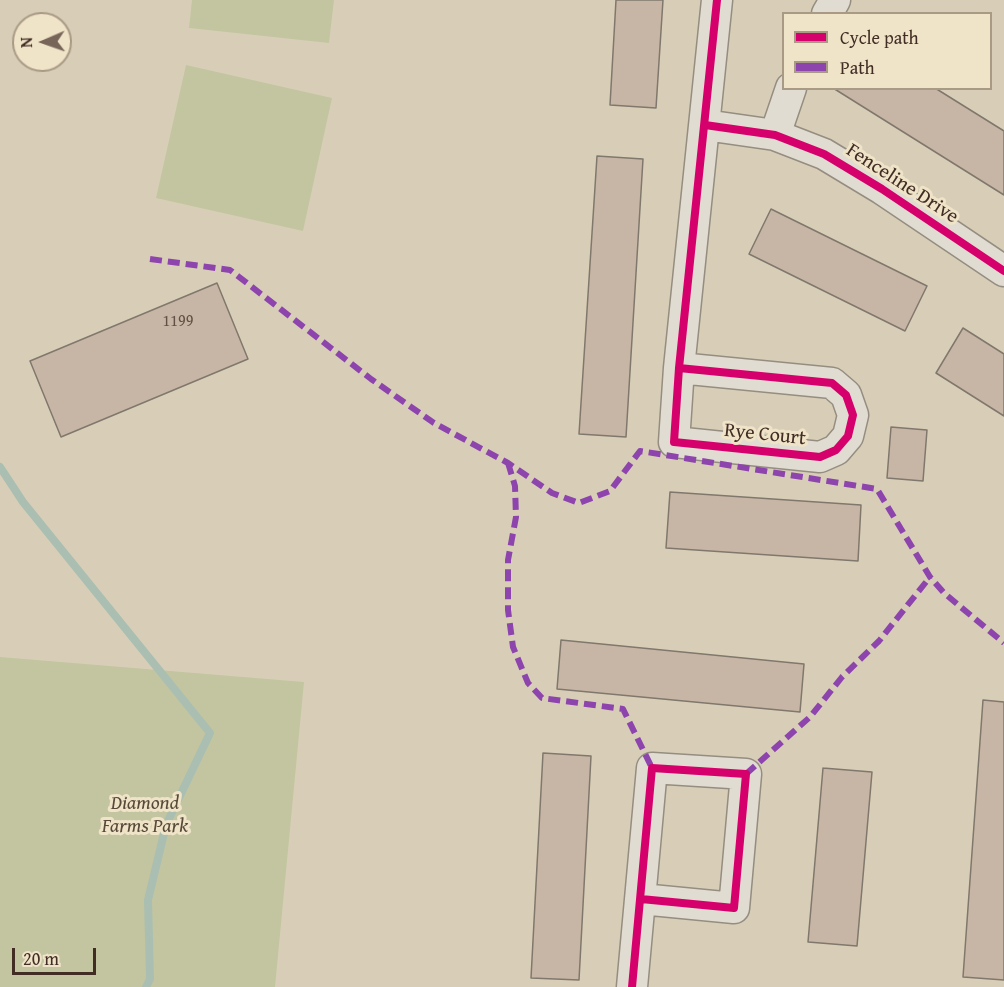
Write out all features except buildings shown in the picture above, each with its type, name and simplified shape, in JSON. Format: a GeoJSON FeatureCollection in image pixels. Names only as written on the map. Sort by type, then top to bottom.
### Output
{"type":"FeatureCollection","features":[{"type":"Feature","properties":{"kind":"street","name":"Rye Court"},"geometry":{"type":"LineString","coordinates":[[679,368],[832,383],[846,395],[853,415],[848,436],[836,450],[820,457],[674,442],[679,368],[717,0]]}},
{"type":"Feature","properties":{"kind":"street"},"geometry":{"type":"LineString","coordinates":[[775,135],[790,90]]}},
{"type":"Feature","properties":{"kind":"street","name":"Fenceline Drive"},"geometry":{"type":"LineString","coordinates":[[705,125],[775,135],[824,154],[882,189],[1004,272]]}},
{"type":"Feature","properties":{"kind":"street"},"geometry":{"type":"LineString","coordinates":[[632,987],[652,768],[746,774],[734,908],[641,899]]}},
{"type":"Feature","properties":{"kind":"green space"},"geometry":{"type":"Polygon","coordinates":[[[192,0],[334,0],[329,43],[189,28],[192,0]]]}},
{"type":"Feature","properties":{"kind":"green space"},"geometry":{"type":"Polygon","coordinates":[[[186,65],[332,98],[303,231],[156,198],[186,65]]]}},
{"type":"Feature","properties":{"kind":"green space","name":"Diamond Farms Park"},"geometry":{"type":"Polygon","coordinates":[[[0,657],[304,682],[275,987],[0,987],[0,657]]]}},
{"type":"Feature","properties":{"kind":"waterway"},"geometry":{"type":"LineString","coordinates":[[0,467],[23,502],[210,733],[166,825],[148,900],[150,979],[146,987]]}},
{"type":"Feature","properties":{"kind":"marked path"},"geometry":{"type":"LineString","coordinates":[[150,259],[230,270],[371,379],[434,423],[508,463],[552,493],[579,503],[610,491],[640,451],[877,489],[930,577],[944,593],[1004,643]]}},
{"type":"Feature","properties":{"kind":"marked path"},"geometry":{"type":"LineString","coordinates":[[508,463],[515,486],[516,517],[508,560],[508,610],[513,647],[528,683],[542,698],[623,709],[652,768]]}},
{"type":"Feature","properties":{"kind":"marked path"},"geometry":{"type":"LineString","coordinates":[[746,774],[810,717],[842,677],[879,641],[930,577]]}},
{"type":"Feature","properties":{"kind":"cycle path"},"geometry":{"type":"LineString","coordinates":[[679,368],[832,383],[846,395],[853,415],[848,436],[836,450],[820,457],[674,442],[679,368],[717,0]]}},
{"type":"Feature","properties":{"kind":"cycle path"},"geometry":{"type":"LineString","coordinates":[[705,125],[775,135],[824,154],[882,189],[1004,271]]}},
{"type":"Feature","properties":{"kind":"cycle path"},"geometry":{"type":"LineString","coordinates":[[632,987],[652,768],[746,774],[734,908],[641,899]]}}]}
